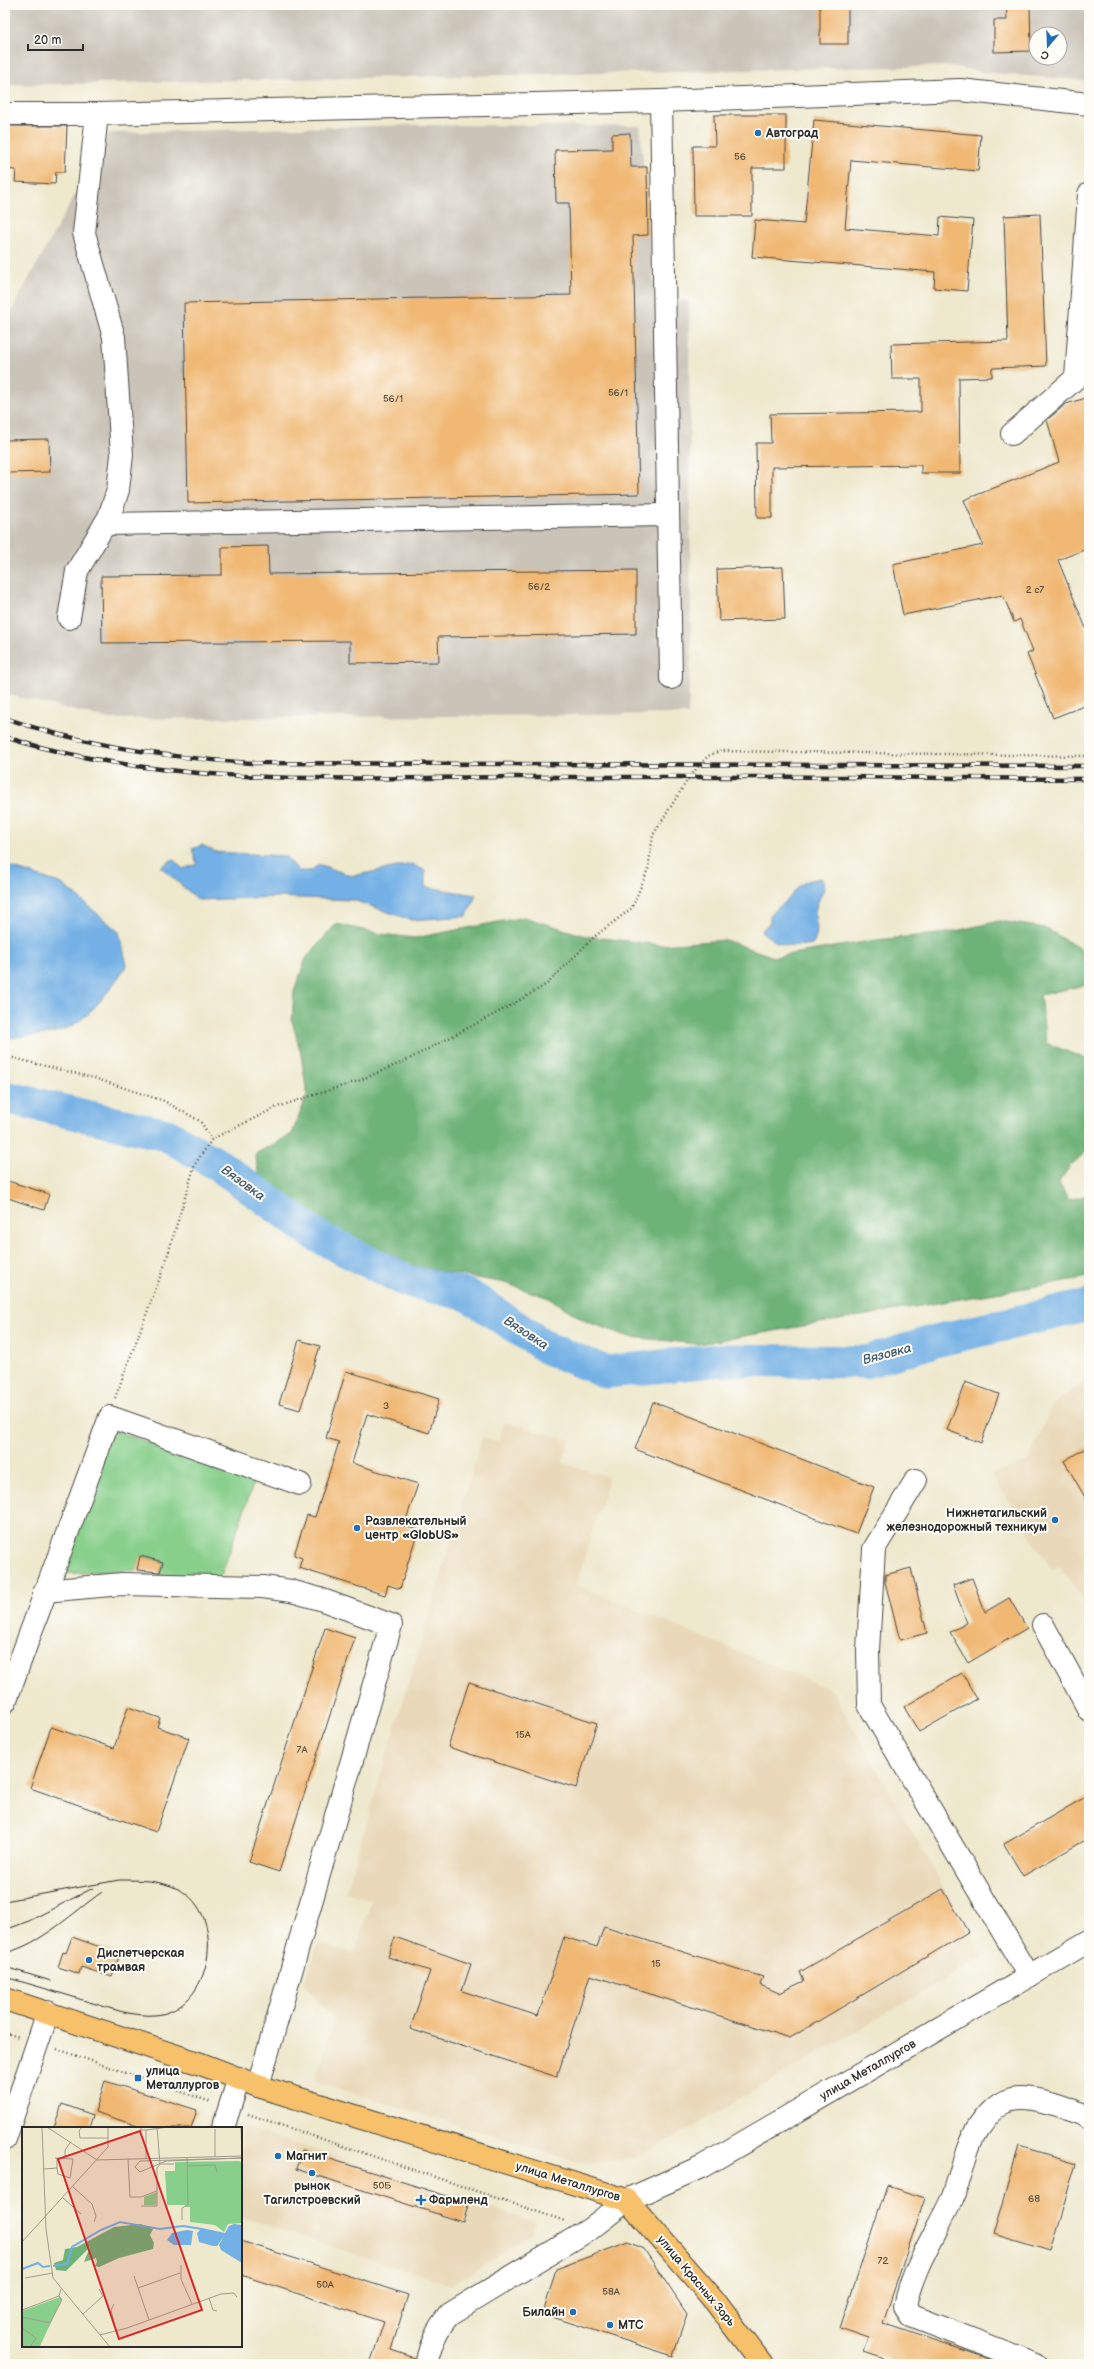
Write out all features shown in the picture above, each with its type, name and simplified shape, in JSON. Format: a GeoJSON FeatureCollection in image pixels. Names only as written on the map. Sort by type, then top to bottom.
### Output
{"type":"FeatureCollection","features":[{"type":"Feature","properties":{"kind":"main road","name":"улица Металлургов"},"geometry":{"type":"LineString","coordinates":[[5,1999],[48,2012],[248,2082],[627,2200]]}},
{"type":"Feature","properties":{"kind":"main road","name":"улица Красных Зорь"},"geometry":{"type":"LineString","coordinates":[[627,2200],[714,2300],[762,2364]]}},
{"type":"Feature","properties":{"kind":"street"},"geometry":{"type":"LineString","coordinates":[[5,114],[97,114],[661,100],[960,90],[1089,104]]}},
{"type":"Feature","properties":{"kind":"street"},"geometry":{"type":"LineString","coordinates":[[661,100],[671,678]]}},
{"type":"Feature","properties":{"kind":"street"},"geometry":{"type":"LineString","coordinates":[[69,618],[77,571],[110,517],[118,490],[122,455],[114,336],[84,233],[97,114]]}},
{"type":"Feature","properties":{"kind":"street"},"geometry":{"type":"LineString","coordinates":[[1012,434],[1076,378],[1089,194]]}},
{"type":"Feature","properties":{"kind":"street"},"geometry":{"type":"LineString","coordinates":[[105,524],[668,515]]}},
{"type":"Feature","properties":{"kind":"street"},"geometry":{"type":"LineString","coordinates":[[5,1702],[44,1591],[110,1417],[300,1484]]}},
{"type":"Feature","properties":{"kind":"street"},"geometry":{"type":"LineString","coordinates":[[916,1480],[874,1549],[868,1650],[870,1705],[1029,1976]]}},
{"type":"Feature","properties":{"kind":"street"},"geometry":{"type":"LineString","coordinates":[[44,1591],[122,1584],[263,1587],[291,1591],[320,1599],[391,1625],[248,2082],[226,2118]]}},
{"type":"Feature","properties":{"kind":"street"},"geometry":{"type":"LineString","coordinates":[[1043,1625],[1089,1710]]}},
{"type":"Feature","properties":{"kind":"street","name":"улица Металлургов"},"geometry":{"type":"LineString","coordinates":[[627,2200],[703,2166],[1089,1941]]}},
{"type":"Feature","properties":{"kind":"street"},"geometry":{"type":"LineString","coordinates":[[5,2139],[48,2012]]}},
{"type":"Feature","properties":{"kind":"street"},"geometry":{"type":"LineString","coordinates":[[1036,2364],[1006,2359],[911,2316],[905,2307],[907,2294],[924,2250],[952,2198],[964,2160],[978,2129],[993,2109],[1006,2100],[1024,2097],[1082,2114],[1089,2119]]}},
{"type":"Feature","properties":{"kind":"street"},"geometry":{"type":"LineString","coordinates":[[426,2364],[431,2342],[439,2326],[450,2314],[590,2229],[627,2200]]}},
{"type":"Feature","properties":{"kind":"path"},"geometry":{"type":"LineString","coordinates":[[110,1417],[120,1381],[165,1264],[195,1164],[212,1139],[277,1107],[358,1081],[405,1061],[547,984],[594,937],[632,908],[648,869],[653,835],[690,776],[708,756],[720,751],[1089,756]]}},
{"type":"Feature","properties":{"kind":"path"},"geometry":{"type":"LineString","coordinates":[[5,1056],[94,1078],[164,1101],[200,1121],[212,1139]]}},
{"type":"Feature","properties":{"kind":"path"},"geometry":{"type":"LineString","coordinates":[[5,2033],[38,2043],[226,2118],[590,2229]]}},
{"type":"Feature","properties":{"kind":"shaded area"},"geometry":{"type":"Polygon","coordinates":[[[5,5],[1089,5],[1089,81],[980,72],[952,66],[5,85],[5,5]]]}},
{"type":"Feature","properties":{"kind":"shaded area"},"geometry":{"type":"Polygon","coordinates":[[[413,125],[640,126],[655,300],[689,301],[691,653],[688,714],[109,719],[5,694],[5,322],[109,133],[413,125]]]}},
{"type":"Feature","properties":{"kind":"shaded area","name":"Нижнетагильский железнодорожный техникум"},"geometry":{"type":"Polygon","coordinates":[[[1089,1379],[1089,1607],[1059,1566],[1052,1570],[991,1474],[1028,1461],[1052,1405],[1089,1379]]]}},
{"type":"Feature","properties":{"kind":"shaded area"},"geometry":{"type":"Polygon","coordinates":[[[504,1422],[569,1440],[563,1463],[609,1477],[576,1585],[832,1690],[983,1957],[677,2136],[646,2153],[612,2162],[574,2161],[315,2081],[334,2020],[304,1984],[318,1942],[354,1954],[371,1901],[346,1892],[482,1438],[499,1442],[504,1422]]]}},
{"type":"Feature","properties":{"kind":"shaded area","name":"рынок Тагилстроевский"},"geometry":{"type":"Polygon","coordinates":[[[209,2115],[535,2222],[532,2233],[452,2285],[242,2217],[242,2127],[205,2127],[209,2115]]]}},
{"type":"Feature","properties":{"kind":"green space"},"geometry":{"type":"Polygon","coordinates":[[[524,917],[586,936],[660,945],[725,940],[774,957],[876,940],[947,933],[999,921],[1045,928],[1089,954],[1085,985],[1040,995],[1046,1043],[1089,1060],[1089,1149],[1070,1166],[1059,1182],[1068,1200],[1089,1195],[1089,1277],[698,1344],[630,1337],[587,1322],[549,1298],[505,1283],[374,1260],[329,1226],[281,1198],[260,1182],[255,1154],[292,1134],[307,1095],[301,1054],[292,1021],[294,992],[306,958],[336,924],[381,934],[415,938],[524,917]]]}},
{"type":"Feature","properties":{"kind":"green space"},"geometry":{"type":"Polygon","coordinates":[[[112,1430],[255,1479],[221,1576],[159,1576],[163,1562],[141,1556],[137,1570],[57,1574],[112,1430]]]}},
{"type":"Feature","properties":{"kind":"water"},"geometry":{"type":"Polygon","coordinates":[[[202,845],[216,852],[285,856],[299,871],[312,871],[318,864],[352,876],[412,864],[425,871],[425,887],[476,895],[467,916],[411,920],[353,900],[276,897],[198,900],[161,867],[173,859],[183,869],[197,864],[192,849],[202,845]]]}},
{"type":"Feature","properties":{"kind":"water"},"geometry":{"type":"Polygon","coordinates":[[[5,865],[62,884],[119,932],[127,965],[114,984],[89,1013],[69,1027],[59,1031],[34,1036],[5,1037],[5,865]]]}},
{"type":"Feature","properties":{"kind":"water"},"geometry":{"type":"Polygon","coordinates":[[[821,878],[825,884],[815,912],[817,933],[813,944],[785,945],[779,943],[761,931],[770,923],[770,914],[786,902],[803,883],[821,878]]]}},
{"type":"Feature","properties":{"kind":"building"},"geometry":{"type":"Polygon","coordinates":[[[820,5],[848,5],[848,44],[820,44],[820,5]]]}},
{"type":"Feature","properties":{"kind":"building"},"geometry":{"type":"Polygon","coordinates":[[[1006,5],[1030,5],[1030,26],[1028,26],[1028,51],[994,52],[994,20],[1007,20],[1006,5]]]}},
{"type":"Feature","properties":{"kind":"building"},"geometry":{"type":"Polygon","coordinates":[[[714,115],[786,115],[786,168],[752,168],[752,216],[694,216],[693,146],[715,146],[714,115]]]}},
{"type":"Feature","properties":{"kind":"building"},"geometry":{"type":"Polygon","coordinates":[[[814,120],[981,135],[978,171],[851,160],[845,228],[939,236],[940,217],[973,220],[967,291],[934,288],[935,272],[752,257],[755,220],[804,224],[814,120]]]}},
{"type":"Feature","properties":{"kind":"building"},"geometry":{"type":"Polygon","coordinates":[[[5,126],[67,126],[65,172],[56,172],[55,184],[15,182],[16,170],[5,169],[5,126]]]}},
{"type":"Feature","properties":{"kind":"building"},"geometry":{"type":"Polygon","coordinates":[[[630,133],[631,167],[647,167],[648,235],[633,236],[639,494],[188,503],[184,303],[571,295],[569,203],[556,203],[555,150],[612,149],[612,134],[630,133]]]}},
{"type":"Feature","properties":{"kind":"building"},"geometry":{"type":"Polygon","coordinates":[[[1040,214],[1046,366],[992,368],[992,377],[959,378],[960,473],[921,473],[921,465],[772,467],[772,518],[757,518],[756,443],[771,443],[770,414],[921,412],[921,379],[892,379],[891,344],[1008,341],[1004,216],[1040,214]]]}},
{"type":"Feature","properties":{"kind":"building"},"geometry":{"type":"Polygon","coordinates":[[[1089,397],[1089,548],[1058,560],[1089,636],[1089,704],[1053,718],[1027,654],[1033,651],[1020,619],[1014,622],[1003,595],[903,615],[893,564],[983,545],[964,500],[1059,462],[1047,420],[1066,404],[1089,397]]]}},
{"type":"Feature","properties":{"kind":"building"},"geometry":{"type":"Polygon","coordinates":[[[49,439],[50,472],[5,473],[5,440],[49,439]]]}},
{"type":"Feature","properties":{"kind":"building"},"geometry":{"type":"Polygon","coordinates":[[[268,546],[269,574],[636,570],[636,634],[438,637],[439,662],[350,663],[350,641],[102,643],[101,576],[222,575],[222,547],[268,546]]]}},
{"type":"Feature","properties":{"kind":"building"},"geometry":{"type":"Polygon","coordinates":[[[783,567],[785,619],[719,621],[717,569],[783,567]]]}},
{"type":"Feature","properties":{"kind":"building"},"geometry":{"type":"Polygon","coordinates":[[[5,1180],[49,1194],[44,1210],[5,1197],[5,1180]]]}},
{"type":"Feature","properties":{"kind":"building"},"geometry":{"type":"Polygon","coordinates":[[[299,1340],[320,1346],[300,1410],[279,1404],[299,1340]]]}},
{"type":"Feature","properties":{"kind":"building","name":"Развлекательный центр «GlobUS»"},"geometry":{"type":"Polygon","coordinates":[[[346,1371],[439,1399],[429,1433],[367,1414],[352,1463],[418,1484],[404,1526],[418,1530],[400,1589],[388,1585],[385,1595],[299,1568],[302,1558],[294,1555],[307,1515],[315,1517],[339,1442],[326,1438],[346,1371]]]}},
{"type":"Feature","properties":{"kind":"building"},"geometry":{"type":"Polygon","coordinates":[[[965,1382],[999,1394],[981,1443],[947,1430],[965,1382]]]}},
{"type":"Feature","properties":{"kind":"building"},"geometry":{"type":"Polygon","coordinates":[[[653,1402],[874,1487],[856,1534],[635,1449],[653,1402]]]}},
{"type":"Feature","properties":{"kind":"building"},"geometry":{"type":"Polygon","coordinates":[[[1089,1446],[1089,1504],[1064,1461],[1089,1446]]]}},
{"type":"Feature","properties":{"kind":"building"},"geometry":{"type":"Polygon","coordinates":[[[140,1556],[163,1562],[160,1572],[137,1570],[140,1556]]]}},
{"type":"Feature","properties":{"kind":"building"},"geometry":{"type":"Polygon","coordinates":[[[911,1568],[927,1633],[900,1640],[885,1582],[885,1575],[911,1568]]]}},
{"type":"Feature","properties":{"kind":"building"},"geometry":{"type":"Polygon","coordinates":[[[972,1578],[985,1612],[1009,1598],[1027,1628],[968,1663],[950,1632],[967,1623],[953,1585],[972,1578]]]}},
{"type":"Feature","properties":{"kind":"building"},"geometry":{"type":"Polygon","coordinates":[[[325,1628],[355,1638],[279,1872],[249,1862],[325,1628]]]}},
{"type":"Feature","properties":{"kind":"building"},"geometry":{"type":"Polygon","coordinates":[[[962,1673],[977,1699],[919,1732],[904,1707],[962,1673]]]}},
{"type":"Feature","properties":{"kind":"building"},"geometry":{"type":"Polygon","coordinates":[[[469,1682],[597,1723],[576,1788],[448,1747],[469,1682]]]}},
{"type":"Feature","properties":{"kind":"building"},"geometry":{"type":"Polygon","coordinates":[[[128,1707],[160,1718],[157,1727],[189,1738],[156,1832],[30,1788],[51,1727],[114,1748],[128,1707]]]}},
{"type":"Feature","properties":{"kind":"building"},"geometry":{"type":"Polygon","coordinates":[[[1089,1795],[1089,1838],[1023,1876],[1004,1844],[1089,1795]]]}},
{"type":"Feature","properties":{"kind":"building"},"geometry":{"type":"Polygon","coordinates":[[[943,1889],[968,1932],[790,2038],[590,1975],[557,2077],[410,2029],[430,1971],[388,1957],[395,1937],[471,1964],[462,1991],[538,2016],[564,1937],[597,1947],[604,1927],[763,1977],[760,1985],[779,1993],[804,1981],[800,1972],[943,1889]]]}},
{"type":"Feature","properties":{"kind":"building","name":"Диспетчерская трамвая"},"geometry":{"type":"Polygon","coordinates":[[[72,1937],[120,1954],[112,1977],[81,1967],[79,1974],[58,1967],[63,1952],[66,1953],[72,1937]]]}},
{"type":"Feature","properties":{"kind":"building"},"geometry":{"type":"Polygon","coordinates":[[[105,2081],[197,2110],[191,2127],[141,2127],[95,2112],[105,2081]]]}},
{"type":"Feature","properties":{"kind":"building"},"geometry":{"type":"Polygon","coordinates":[[[62,2104],[93,2115],[89,2127],[54,2127],[62,2104]]]}},
{"type":"Feature","properties":{"kind":"building"},"geometry":{"type":"Polygon","coordinates":[[[1019,2146],[1076,2163],[1050,2251],[993,2234],[1019,2146]]]}},
{"type":"Feature","properties":{"kind":"building"},"geometry":{"type":"Polygon","coordinates":[[[302,2150],[469,2203],[463,2222],[296,2169],[302,2150]]]}},
{"type":"Feature","properties":{"kind":"building"},"geometry":{"type":"Polygon","coordinates":[[[887,2186],[925,2198],[883,2323],[984,2357],[996,2362],[995,2364],[899,2364],[864,2352],[869,2338],[840,2328],[887,2186]]]}},
{"type":"Feature","properties":{"kind":"building"},"geometry":{"type":"Polygon","coordinates":[[[242,2241],[408,2295],[391,2350],[415,2358],[414,2364],[370,2364],[384,2322],[242,2275],[242,2241]]]}},
{"type":"Feature","properties":{"kind":"building"},"geometry":{"type":"Polygon","coordinates":[[[628,2242],[644,2249],[687,2314],[673,2356],[543,2314],[556,2269],[628,2242]]]}},
{"type":"Feature","properties":{"kind":"waterway","name":"Вязовка"},"geometry":{"type":"LineString","coordinates":[[5,1097],[167,1135],[220,1166],[317,1236],[407,1281],[468,1295],[549,1349],[606,1372],[722,1360],[866,1362],[935,1341],[1089,1305]]}},
{"type":"Feature","properties":{"kind":"tram line"},"geometry":{"type":"LineString","coordinates":[[5,1901],[119,1880],[142,1880],[157,1882],[178,1889],[194,1901],[204,1919],[208,1939],[207,1960],[201,1980],[190,1997],[174,2009],[155,2015],[138,2015],[122,2012],[5,1977]]}},
{"type":"Feature","properties":{"kind":"tram line"},"geometry":{"type":"LineString","coordinates":[[5,1930],[29,1921],[93,1888]]}},
{"type":"Feature","properties":{"kind":"tram line"},"geometry":{"type":"LineString","coordinates":[[5,1953],[32,1943],[56,1927],[102,1892]]}},
{"type":"Feature","properties":{"kind":"tram line"},"geometry":{"type":"LineString","coordinates":[[5,1967],[51,1981]]}},
{"type":"Feature","properties":{"kind":"railway"},"geometry":{"type":"LineString","coordinates":[[5,718],[66,736],[127,749],[189,758],[252,763],[1089,766]]}},
{"type":"Feature","properties":{"kind":"railway"},"geometry":{"type":"LineString","coordinates":[[5,737],[69,754],[133,766],[198,773],[263,777],[878,777],[1089,779]]}},
{"type":"Feature","properties":{"kind":"place","name":"Автоград"},"geometry":{"type":"Point","coordinates":[758,133]}},
{"type":"Feature","properties":{"kind":"place","name":"Нижнетагильский железнодорожный техникум"},"geometry":{"type":"Point","coordinates":[1055,1520]}},
{"type":"Feature","properties":{"kind":"place","name":"Развлекательный центр «GlobUS»"},"geometry":{"type":"Point","coordinates":[357,1528]}},
{"type":"Feature","properties":{"kind":"place","name":"Диспетчерская трамвая"},"geometry":{"type":"Point","coordinates":[89,1960]}},
{"type":"Feature","properties":{"kind":"place","name":"улица Металлургов"},"geometry":{"type":"Point","coordinates":[138,2078]}},
{"type":"Feature","properties":{"kind":"place","name":"Магнит"},"geometry":{"type":"Point","coordinates":[278,2156]}},
{"type":"Feature","properties":{"kind":"place","name":"рынок Тагилстроевский"},"geometry":{"type":"Point","coordinates":[312,2173]}},
{"type":"Feature","properties":{"kind":"place","name":"Фармленд"},"geometry":{"type":"Point","coordinates":[421,2200]}},
{"type":"Feature","properties":{"kind":"place","name":"Билайн"},"geometry":{"type":"Point","coordinates":[573,2312]}},
{"type":"Feature","properties":{"kind":"place","name":"МТС"},"geometry":{"type":"Point","coordinates":[610,2325]}}]}
